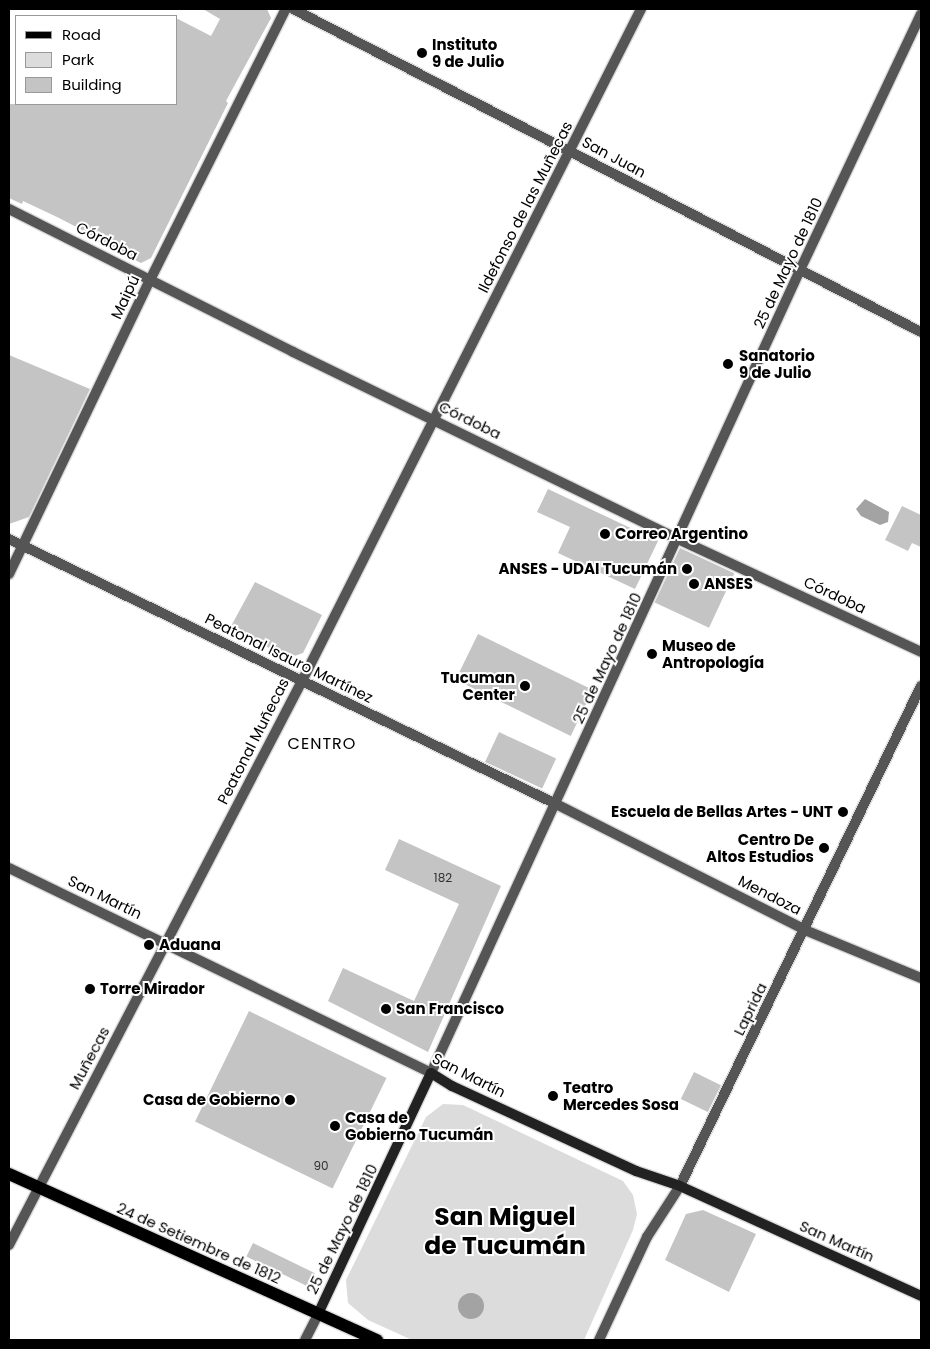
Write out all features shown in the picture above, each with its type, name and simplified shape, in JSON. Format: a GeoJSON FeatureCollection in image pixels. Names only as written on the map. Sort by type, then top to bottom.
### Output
{"type":"FeatureCollection","features":[{"type":"Feature","properties":{"kind":"main road","name":"San Martín"},"geometry":{"type":"LineString","coordinates":[[431,1073],[452,1086],[636,1171],[680,1186],[921,1296]]}},
{"type":"Feature","properties":{"kind":"main road","name":"25 de Mayo de 1810"},"geometry":{"type":"LineString","coordinates":[[318,1314],[431,1073]]}},
{"type":"Feature","properties":{"kind":"main road","name":"24 de Setiembre de 1812"},"geometry":{"type":"LineString","coordinates":[[9,1174],[377,1340]]}},
{"type":"Feature","properties":{"kind":"street","name":"Maipú"},"geometry":{"type":"LineString","coordinates":[[9,574],[150,280],[286,9]]}},
{"type":"Feature","properties":{"kind":"street","name":"San Juan"},"geometry":{"type":"LineString","coordinates":[[293,9],[571,151],[799,272],[921,332]]}},
{"type":"Feature","properties":{"kind":"street","name":"Ildefonso de las Muñecas"},"geometry":{"type":"LineString","coordinates":[[434,418],[571,151],[641,9]]}},
{"type":"Feature","properties":{"kind":"street","name":"25 de Mayo de 1810"},"geometry":{"type":"LineString","coordinates":[[431,1073],[678,539],[799,272],[921,14]]}},
{"type":"Feature","properties":{"kind":"street","name":"Córdoba"},"geometry":{"type":"LineString","coordinates":[[9,209],[293,352],[434,418],[678,539],[921,652]]}},
{"type":"Feature","properties":{"kind":"street","name":"Peatonal Muñecas"},"geometry":{"type":"LineString","coordinates":[[166,944],[302,681],[434,418]]}},
{"type":"Feature","properties":{"kind":"street","name":"Peatonal Isauro Martínez"},"geometry":{"type":"LineString","coordinates":[[9,539],[556,804]]}},
{"type":"Feature","properties":{"kind":"street","name":"Laprida"},"geometry":{"type":"LineString","coordinates":[[599,1340],[647,1237],[680,1186],[921,686]]}},
{"type":"Feature","properties":{"kind":"street","name":"Mendoza"},"geometry":{"type":"LineString","coordinates":[[556,804],[805,930],[921,978]]}},
{"type":"Feature","properties":{"kind":"street","name":"San Martín"},"geometry":{"type":"LineString","coordinates":[[9,868],[431,1073]]}},
{"type":"Feature","properties":{"kind":"street","name":"Muñecas"},"geometry":{"type":"LineString","coordinates":[[9,1245],[166,944]]}},
{"type":"Feature","properties":{"kind":"street"},"geometry":{"type":"LineString","coordinates":[[305,1340],[318,1314]]}},
{"type":"Feature","properties":{"kind":"green space"},"geometry":{"type":"Polygon","coordinates":[[[443,1104],[463,1105],[623,1181],[633,1195],[637,1214],[633,1230],[584,1340],[412,1340],[368,1320],[348,1303],[346,1280],[426,1117],[443,1104]]]}},
{"type":"Feature","properties":{"kind":"shaded area"},"geometry":{"type":"Polygon","coordinates":[[[865,499],[889,512],[888,522],[880,525],[861,516],[856,509],[865,499]]]}},
{"type":"Feature","properties":{"kind":"shaded area"},"geometry":{"type":"Polygon","coordinates":[[[471,1293],[480,1297],[484,1306],[480,1315],[471,1319],[462,1315],[458,1306],[462,1297],[471,1293]]]}},
{"type":"Feature","properties":{"kind":"building"},"geometry":{"type":"Polygon","coordinates":[[[203,9],[267,9],[271,18],[226,101],[228,103],[151,258],[141,263],[84,235],[86,232],[59,218],[23,201],[22,204],[9,198],[9,104],[178,105],[178,19],[211,36],[220,19],[203,9]]]}},
{"type":"Feature","properties":{"kind":"building"},"geometry":{"type":"Polygon","coordinates":[[[9,355],[90,389],[29,517],[9,524],[9,355]]]}},
{"type":"Feature","properties":{"kind":"building","name":"Correo Argentino"},"geometry":{"type":"Polygon","coordinates":[[[548,489],[658,541],[635,589],[558,553],[570,527],[537,512],[548,489]]]}},
{"type":"Feature","properties":{"kind":"building"},"geometry":{"type":"Polygon","coordinates":[[[902,506],[921,515],[921,547],[912,543],[908,551],[885,540],[902,506]]]}},
{"type":"Feature","properties":{"kind":"building","name":"ANSES"},"geometry":{"type":"Polygon","coordinates":[[[680,548],[734,573],[709,628],[655,602],[680,548]]]}},
{"type":"Feature","properties":{"kind":"building"},"geometry":{"type":"Polygon","coordinates":[[[255,582],[322,615],[303,653],[289,658],[230,628],[255,582]]]}},
{"type":"Feature","properties":{"kind":"building","name":"Tucuman Center"},"geometry":{"type":"Polygon","coordinates":[[[478,634],[593,690],[571,736],[456,680],[478,634]]]}},
{"type":"Feature","properties":{"kind":"building"},"geometry":{"type":"Polygon","coordinates":[[[499,732],[556,759],[542,789],[485,762],[499,732]]]}},
{"type":"Feature","properties":{"kind":"building"},"geometry":{"type":"Polygon","coordinates":[[[399,839],[501,886],[428,1052],[328,1001],[343,968],[414,1001],[459,904],[385,870],[399,839]]]}},
{"type":"Feature","properties":{"kind":"building","name":"Casa de Gobierno"},"geometry":{"type":"Polygon","coordinates":[[[249,1011],[387,1078],[333,1189],[195,1122],[249,1011]]]}},
{"type":"Feature","properties":{"kind":"building"},"geometry":{"type":"Polygon","coordinates":[[[694,1072],[721,1085],[708,1112],[681,1099],[694,1072]]]}},
{"type":"Feature","properties":{"kind":"building"},"geometry":{"type":"Polygon","coordinates":[[[703,1210],[756,1234],[729,1292],[665,1260],[686,1214],[703,1210]]]}},
{"type":"Feature","properties":{"kind":"building"},"geometry":{"type":"Polygon","coordinates":[[[253,1243],[315,1273],[308,1287],[246,1256],[253,1243]]]}},
{"type":"Feature","properties":{"kind":"place","name":"Instituto 9 de Julio"},"geometry":{"type":"Point","coordinates":[422,53]}},
{"type":"Feature","properties":{"kind":"place","name":"Sanatorio 9 de Julio"},"geometry":{"type":"Point","coordinates":[728,364]}},
{"type":"Feature","properties":{"kind":"place","name":"Correo Argentino"},"geometry":{"type":"Point","coordinates":[605,534]}},
{"type":"Feature","properties":{"kind":"place","name":"ANSES - UDAI Tucumán"},"geometry":{"type":"Point","coordinates":[687,569]}},
{"type":"Feature","properties":{"kind":"place","name":"ANSES"},"geometry":{"type":"Point","coordinates":[694,584]}},
{"type":"Feature","properties":{"kind":"place","name":"Museo de Antropología"},"geometry":{"type":"Point","coordinates":[652,654]}},
{"type":"Feature","properties":{"kind":"place","name":"Tucuman Center"},"geometry":{"type":"Point","coordinates":[525,686]}},
{"type":"Feature","properties":{"kind":"place","name":"Escuela de Bellas Artes - UNT"},"geometry":{"type":"Point","coordinates":[843,812]}},
{"type":"Feature","properties":{"kind":"place","name":"Centro De Altos Estudios"},"geometry":{"type":"Point","coordinates":[824,848]}},
{"type":"Feature","properties":{"kind":"place","name":"Aduana"},"geometry":{"type":"Point","coordinates":[149,945]}},
{"type":"Feature","properties":{"kind":"place","name":"Torre Mirador"},"geometry":{"type":"Point","coordinates":[90,989]}},
{"type":"Feature","properties":{"kind":"place","name":"San Francisco"},"geometry":{"type":"Point","coordinates":[386,1009]}},
{"type":"Feature","properties":{"kind":"place","name":"Teatro Mercedes Sosa"},"geometry":{"type":"Point","coordinates":[553,1096]}},
{"type":"Feature","properties":{"kind":"place","name":"Casa de Gobierno"},"geometry":{"type":"Point","coordinates":[290,1100]}},
{"type":"Feature","properties":{"kind":"place","name":"Casa de Gobierno Tucumán"},"geometry":{"type":"Point","coordinates":[335,1126]}},
{"type":"Feature","properties":{"kind":"district","name":"CENTRO"},"geometry":{"type":"Point","coordinates":[322,744]}},
{"type":"Feature","properties":{"kind":"district","name":"San Miguel de Tucumán"},"geometry":{"type":"Point","coordinates":[505,1232]}}]}
